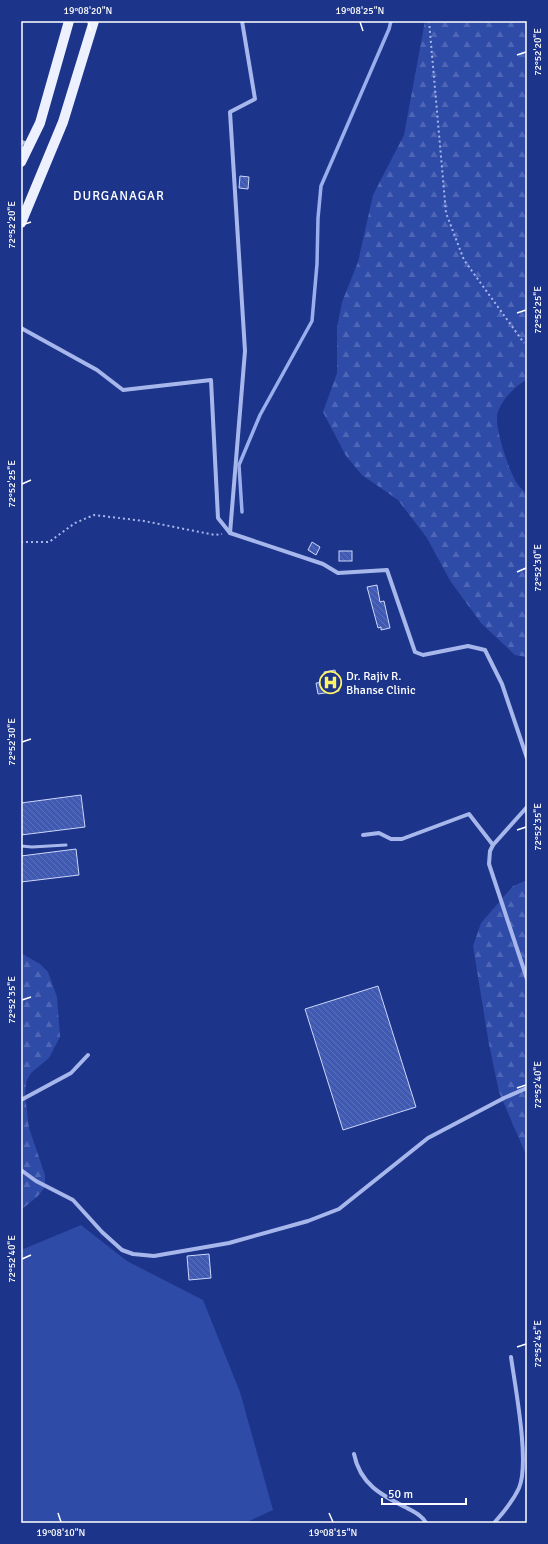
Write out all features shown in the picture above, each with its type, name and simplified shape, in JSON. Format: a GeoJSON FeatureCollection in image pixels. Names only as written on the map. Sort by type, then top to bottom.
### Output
{"type":"FeatureCollection","features":[{"type":"Feature","properties":{"kind":"main road"},"geometry":{"type":"LineString","coordinates":[[21,162],[25,143],[40,123],[69,21]]}},
{"type":"Feature","properties":{"kind":"main road"},"geometry":{"type":"LineString","coordinates":[[21,222],[62,122],[94,21]]}},
{"type":"Feature","properties":{"kind":"street"},"geometry":{"type":"LineString","coordinates":[[230,533],[245,351],[230,112],[255,99],[242,21]]}},
{"type":"Feature","properties":{"kind":"street"},"geometry":{"type":"LineString","coordinates":[[21,328],[97,370],[123,390],[211,380],[218,518],[230,533],[323,564],[338,573],[387,570],[415,652],[423,655],[468,646],[485,650],[502,684],[527,758]]}},
{"type":"Feature","properties":{"kind":"street"},"geometry":{"type":"LineString","coordinates":[[527,807],[493,845],[490,851],[489,864],[527,979]]}},
{"type":"Feature","properties":{"kind":"street"},"geometry":{"type":"LineString","coordinates":[[362,835],[379,833],[391,839],[402,838],[469,814],[493,845]]}},
{"type":"Feature","properties":{"kind":"street"},"geometry":{"type":"LineString","coordinates":[[21,1100],[71,1073],[88,1055]]}},
{"type":"Feature","properties":{"kind":"street"},"geometry":{"type":"LineString","coordinates":[[21,1170],[36,1181],[73,1200],[102,1232],[122,1250],[133,1254],[154,1256],[229,1243],[308,1221],[339,1209],[428,1138],[527,1088]]}},
{"type":"Feature","properties":{"kind":"street"},"geometry":{"type":"LineString","coordinates":[[494,1523],[504,1511],[519,1487],[522,1472],[522,1445],[511,1357]]}},
{"type":"Feature","properties":{"kind":"street"},"geometry":{"type":"LineString","coordinates":[[354,1454],[359,1472],[368,1483],[381,1494],[420,1515],[426,1523]]}},
{"type":"Feature","properties":{"kind":"lane"},"geometry":{"type":"LineString","coordinates":[[21,846],[32,847],[66,845]]}},
{"type":"Feature","properties":{"kind":"path"},"geometry":{"type":"LineString","coordinates":[[429,21],[446,213],[464,260],[524,343]]}},
{"type":"Feature","properties":{"kind":"path"},"geometry":{"type":"LineString","coordinates":[[21,542],[49,542],[75,523],[94,515],[144,521],[215,535],[230,533]]}},
{"type":"Feature","properties":{"kind":"green space"},"geometry":{"type":"Polygon","coordinates":[[[425,21],[527,21],[527,380],[513,390],[504,401],[498,412],[497,423],[500,440],[509,467],[516,482],[527,494],[527,657],[515,655],[481,623],[451,582],[427,538],[398,500],[362,475],[346,456],[323,412],[337,373],[337,328],[342,302],[358,262],[373,195],[404,135],[425,21]]]}},
{"type":"Feature","properties":{"kind":"green space"},"geometry":{"type":"Polygon","coordinates":[[[527,880],[527,1157],[499,1092],[489,1044],[473,946],[481,923],[513,886],[527,880]]]}},
{"type":"Feature","properties":{"kind":"green space"},"geometry":{"type":"Polygon","coordinates":[[[21,953],[40,964],[48,972],[57,997],[60,1037],[49,1058],[31,1073],[26,1082],[25,1095],[29,1128],[45,1175],[45,1187],[38,1196],[21,1210],[21,953]]]}},
{"type":"Feature","properties":{"kind":"green space"},"geometry":{"type":"Polygon","coordinates":[[[81,1225],[127,1261],[203,1300],[240,1392],[273,1510],[245,1523],[21,1523],[21,1250],[81,1225]]]}},
{"type":"Feature","properties":{"kind":"building"},"geometry":{"type":"Polygon","coordinates":[[[240,176],[249,177],[248,189],[239,188],[240,176]]]}},
{"type":"Feature","properties":{"kind":"building"},"geometry":{"type":"Polygon","coordinates":[[[312,542],[320,547],[316,555],[308,550],[312,542]]]}},
{"type":"Feature","properties":{"kind":"building"},"geometry":{"type":"Polygon","coordinates":[[[339,551],[352,551],[352,561],[339,561],[339,551]]]}},
{"type":"Feature","properties":{"kind":"building"},"geometry":{"type":"Polygon","coordinates":[[[377,585],[380,602],[384,601],[390,628],[381,630],[381,627],[378,628],[367,587],[377,585]]]}},
{"type":"Feature","properties":{"kind":"building"},"geometry":{"type":"Polygon","coordinates":[[[335,670],[339,691],[318,694],[316,683],[326,682],[324,672],[335,670]]]}},
{"type":"Feature","properties":{"kind":"building"},"geometry":{"type":"Polygon","coordinates":[[[81,795],[85,827],[21,835],[21,803],[81,795]]]}},
{"type":"Feature","properties":{"kind":"building"},"geometry":{"type":"Polygon","coordinates":[[[76,849],[79,875],[21,882],[21,856],[76,849]]]}},
{"type":"Feature","properties":{"kind":"building"},"geometry":{"type":"Polygon","coordinates":[[[378,986],[416,1107],[343,1130],[305,1009],[378,986]]]}},
{"type":"Feature","properties":{"kind":"building"},"geometry":{"type":"Polygon","coordinates":[[[209,1254],[211,1278],[189,1280],[187,1256],[209,1254]]]}},
{"type":"Feature","properties":{"kind":"waterway"},"geometry":{"type":"LineString","coordinates":[[242,512],[239,465],[260,415],[312,321],[321,186],[389,29],[391,21]]}},
{"type":"Feature","properties":{"kind":"place","name":"Dr. Rajiv R. Bhanse Clinic"},"geometry":{"type":"Point","coordinates":[330,683]}},
{"type":"Feature","properties":{"kind":"district","name":"DURGANAGAR"},"geometry":{"type":"Point","coordinates":[119,196]}}]}
